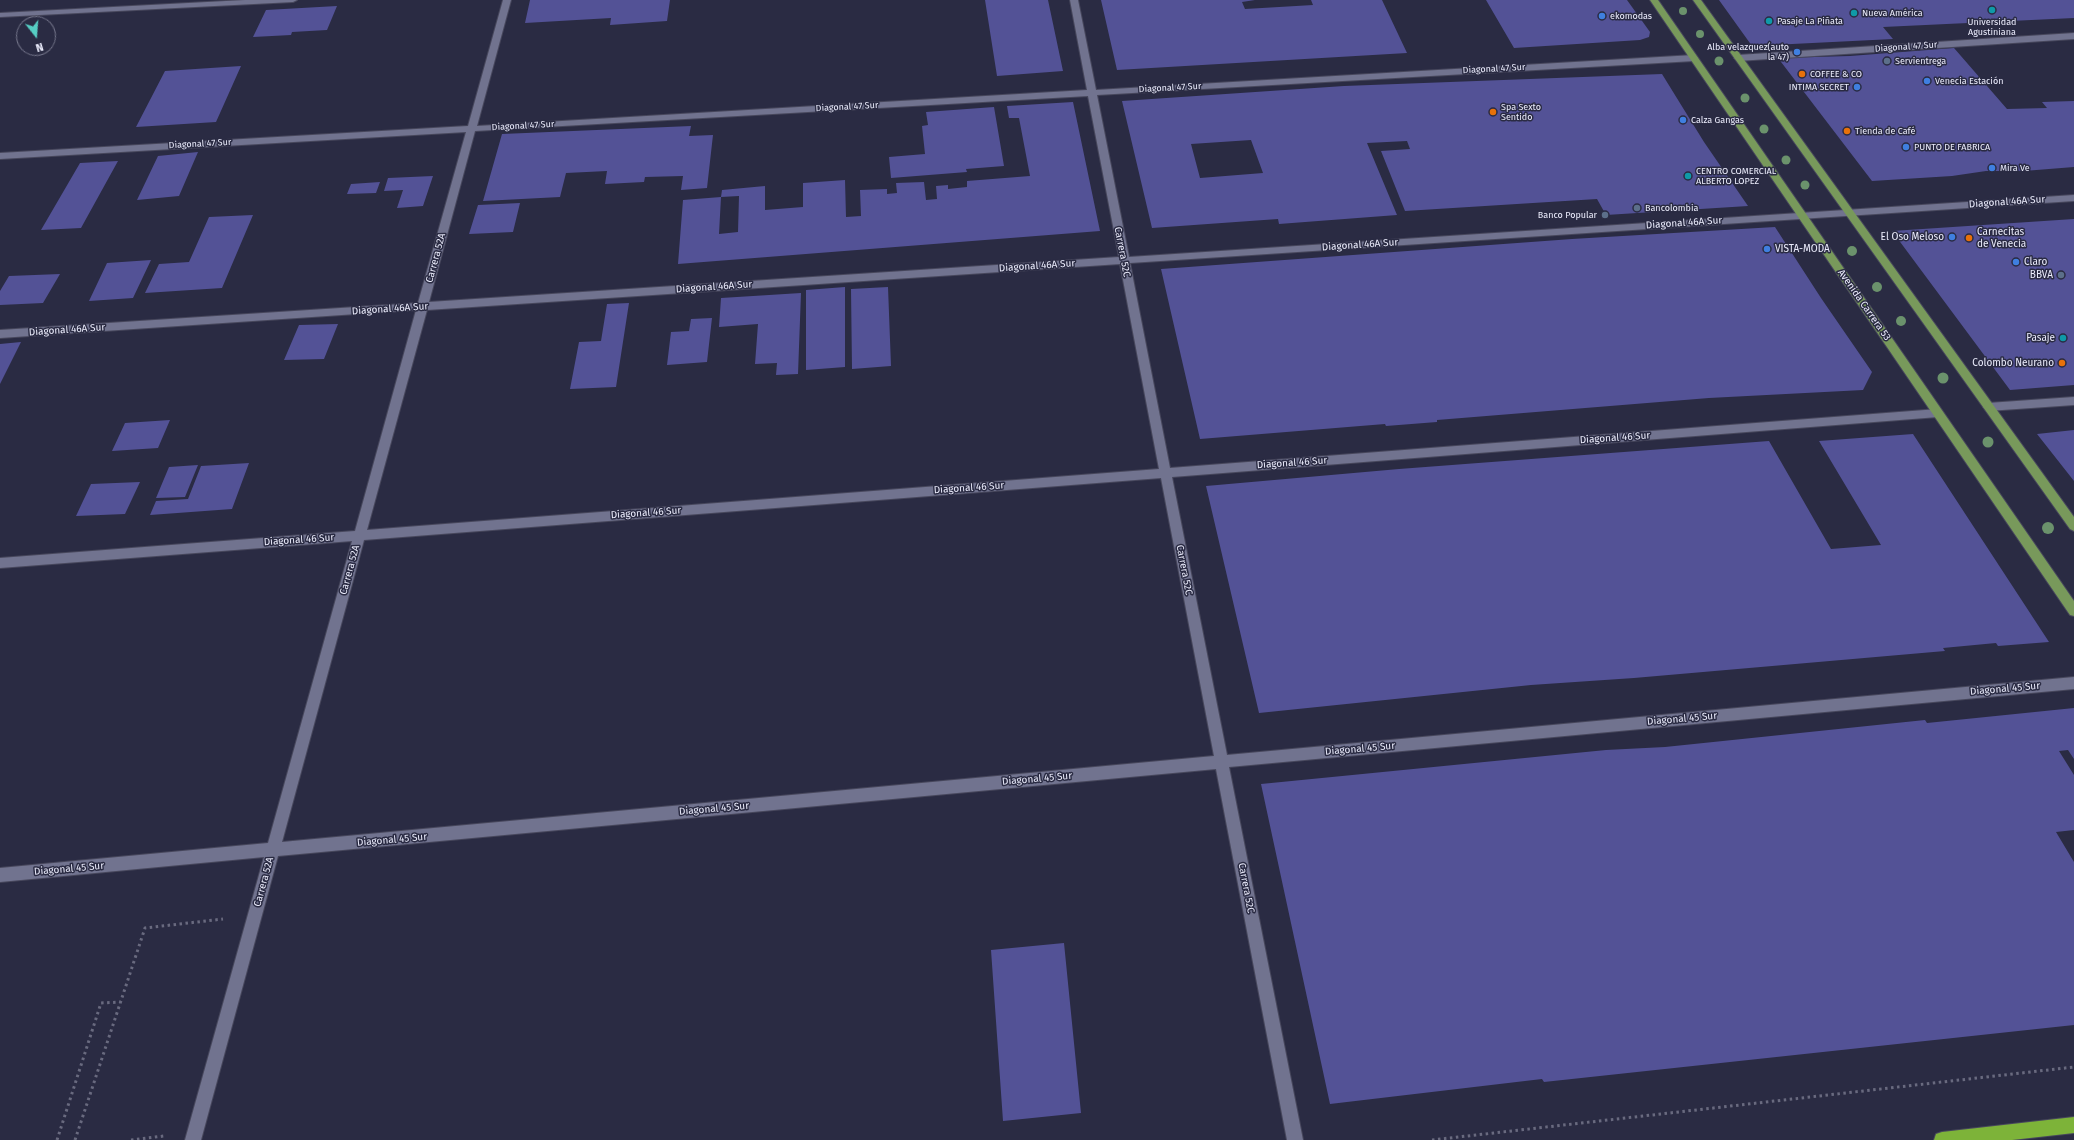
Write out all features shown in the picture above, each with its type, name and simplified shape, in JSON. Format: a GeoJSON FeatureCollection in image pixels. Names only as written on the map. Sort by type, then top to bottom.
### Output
{"type":"FeatureCollection","features":[{"type":"Feature","properties":{"kind":"highway"},"geometry":{"type":"LineString","coordinates":[[1942,1140],[2074,1125]]}},
{"type":"Feature","properties":{"kind":"main road","name":"Avenida Carrera 53"},"geometry":{"type":"LineString","coordinates":[[1654,0],[2074,611]]}},
{"type":"Feature","properties":{"kind":"main road"},"geometry":{"type":"LineString","coordinates":[[1697,0],[2074,526]]}},
{"type":"Feature","properties":{"kind":"street"},"geometry":{"type":"LineString","coordinates":[[0,15],[294,0]]}},
{"type":"Feature","properties":{"kind":"street","name":"Carrera 52A"},"geometry":{"type":"LineString","coordinates":[[193,1140],[507,0]]}},
{"type":"Feature","properties":{"kind":"street","name":"Carrera 52C"},"geometry":{"type":"LineString","coordinates":[[1074,0],[1294,1140]]}},
{"type":"Feature","properties":{"kind":"street","name":"Diagonal 47 Sur"},"geometry":{"type":"LineString","coordinates":[[1738,58],[2074,36]]}},
{"type":"Feature","properties":{"kind":"street","name":"Diagonal 47 Sur"},"geometry":{"type":"LineString","coordinates":[[0,156],[1694,58]]}},
{"type":"Feature","properties":{"kind":"street","name":"Diagonal 46A Sur"},"geometry":{"type":"LineString","coordinates":[[0,334],[2074,198]]}},
{"type":"Feature","properties":{"kind":"street"},"geometry":{"type":"LineString","coordinates":[[1988,407],[2074,401]]}},
{"type":"Feature","properties":{"kind":"street","name":"Diagonal 46 Sur"},"geometry":{"type":"LineString","coordinates":[[0,563],[1938,413]]}},
{"type":"Feature","properties":{"kind":"street","name":"Diagonal 45 Sur"},"geometry":{"type":"LineString","coordinates":[[0,875],[2074,683]]}},
{"type":"Feature","properties":{"kind":"path"},"geometry":{"type":"LineString","coordinates":[[75,1140],[146,928],[231,918]]}},
{"type":"Feature","properties":{"kind":"path"},"geometry":{"type":"LineString","coordinates":[[57,1140],[101,1003],[121,1002]]}},
{"type":"Feature","properties":{"kind":"path"},"geometry":{"type":"LineString","coordinates":[[1432,1140],[2074,1067]]}},
{"type":"Feature","properties":{"kind":"path"},"geometry":{"type":"LineString","coordinates":[[131,1140],[172,1135]]}},
{"type":"Feature","properties":{"kind":"building"},"geometry":{"type":"Polygon","coordinates":[[[530,0],[670,0],[667,21],[610,25],[611,18],[525,23],[530,0]]]}},
{"type":"Feature","properties":{"kind":"building"},"geometry":{"type":"Polygon","coordinates":[[[985,0],[1048,0],[1063,71],[997,76],[985,0]]]}},
{"type":"Feature","properties":{"kind":"building"},"geometry":{"type":"Polygon","coordinates":[[[1101,0],[1255,0],[1242,2],[1245,9],[1313,5],[1311,0],[1382,0],[1407,53],[1117,70],[1101,0]]]}},
{"type":"Feature","properties":{"kind":"building"},"geometry":{"type":"Polygon","coordinates":[[[1486,0],[1627,0],[1650,32],[1649,37],[1640,40],[1514,48],[1486,0]]]}},
{"type":"Feature","properties":{"kind":"building"},"geometry":{"type":"Polygon","coordinates":[[[1719,0],[2074,0],[2074,18],[1883,27],[1893,39],[1752,46],[1719,0]]]}},
{"type":"Feature","properties":{"kind":"building"},"geometry":{"type":"Polygon","coordinates":[[[337,6],[327,30],[292,32],[291,35],[253,37],[266,10],[337,6]]]}},
{"type":"Feature","properties":{"kind":"building"},"geometry":{"type":"Polygon","coordinates":[[[1954,48],[2007,109],[2047,108],[2042,102],[2074,101],[2074,167],[2024,171],[1986,171],[1952,176],[1872,181],[1778,58],[1850,56],[1954,48]]]}},
{"type":"Feature","properties":{"kind":"building"},"geometry":{"type":"Polygon","coordinates":[[[241,66],[216,122],[136,127],[165,71],[241,66]]]}},
{"type":"Feature","properties":{"kind":"building"},"geometry":{"type":"Polygon","coordinates":[[[1662,74],[1704,142],[1748,206],[1606,215],[1597,199],[1405,211],[1381,151],[1410,149],[1407,141],[1367,143],[1397,215],[1279,224],[1278,219],[1152,228],[1122,101],[1344,86],[1662,74]],[[1251,140],[1191,144],[1200,178],[1263,173],[1251,140]]]}},
{"type":"Feature","properties":{"kind":"building"},"geometry":{"type":"Polygon","coordinates":[[[1073,102],[1100,231],[678,264],[683,200],[721,197],[722,190],[765,186],[765,210],[803,207],[803,183],[845,180],[846,217],[861,216],[860,190],[887,189],[887,194],[897,193],[896,183],[924,182],[926,200],[937,199],[936,186],[948,185],[948,189],[967,187],[967,181],[1030,176],[1019,118],[1009,118],[1007,106],[1073,102]],[[739,196],[721,197],[719,234],[738,232],[739,196]]]}},
{"type":"Feature","properties":{"kind":"building"},"geometry":{"type":"Polygon","coordinates":[[[994,107],[1004,166],[966,169],[967,172],[891,178],[889,157],[925,154],[922,126],[928,125],[926,112],[994,107]]]}},
{"type":"Feature","properties":{"kind":"building"},"geometry":{"type":"Polygon","coordinates":[[[691,126],[689,136],[713,135],[707,188],[681,190],[683,176],[645,177],[644,182],[605,184],[607,171],[566,173],[560,197],[483,201],[502,134],[691,126]]]}},
{"type":"Feature","properties":{"kind":"building"},"geometry":{"type":"Polygon","coordinates":[[[198,152],[179,196],[137,200],[158,156],[198,152]]]}},
{"type":"Feature","properties":{"kind":"building"},"geometry":{"type":"Polygon","coordinates":[[[118,161],[81,228],[41,230],[80,163],[118,161]]]}},
{"type":"Feature","properties":{"kind":"building"},"geometry":{"type":"Polygon","coordinates":[[[433,176],[423,206],[397,208],[403,190],[384,191],[388,178],[433,176]]]}},
{"type":"Feature","properties":{"kind":"building"},"geometry":{"type":"Polygon","coordinates":[[[380,182],[376,193],[347,194],[351,184],[380,182]]]}},
{"type":"Feature","properties":{"kind":"building"},"geometry":{"type":"Polygon","coordinates":[[[520,203],[513,232],[469,234],[478,205],[520,203]]]}},
{"type":"Feature","properties":{"kind":"building"},"geometry":{"type":"Polygon","coordinates":[[[253,215],[222,288],[145,293],[159,264],[189,262],[209,217],[253,215]]]}},
{"type":"Feature","properties":{"kind":"building"},"geometry":{"type":"Polygon","coordinates":[[[2074,219],[2074,385],[2010,390],[1892,231],[2074,219]]]}},
{"type":"Feature","properties":{"kind":"building"},"geometry":{"type":"Polygon","coordinates":[[[1775,227],[1821,298],[1872,372],[1863,390],[1709,398],[1437,420],[1437,422],[1386,426],[1385,424],[1200,439],[1161,269],[1572,239],[1775,227]]]}},
{"type":"Feature","properties":{"kind":"building"},"geometry":{"type":"Polygon","coordinates":[[[151,260],[133,298],[89,301],[107,263],[151,260]]]}},
{"type":"Feature","properties":{"kind":"building"},"geometry":{"type":"Polygon","coordinates":[[[60,274],[43,303],[0,305],[0,291],[9,276],[60,274]]]}},
{"type":"Feature","properties":{"kind":"building"},"geometry":{"type":"Polygon","coordinates":[[[845,287],[845,367],[806,370],[806,290],[845,287]]]}},
{"type":"Feature","properties":{"kind":"building"},"geometry":{"type":"Polygon","coordinates":[[[888,287],[891,366],[852,369],[851,289],[888,287]]]}},
{"type":"Feature","properties":{"kind":"building"},"geometry":{"type":"Polygon","coordinates":[[[801,293],[798,374],[776,375],[777,363],[755,364],[758,324],[719,327],[721,298],[801,293]]]}},
{"type":"Feature","properties":{"kind":"building"},"geometry":{"type":"Polygon","coordinates":[[[629,303],[616,387],[570,389],[579,342],[601,341],[607,304],[629,303]]]}},
{"type":"Feature","properties":{"kind":"building"},"geometry":{"type":"Polygon","coordinates":[[[712,318],[707,362],[667,365],[671,332],[689,331],[691,319],[712,318]]]}},
{"type":"Feature","properties":{"kind":"building"},"geometry":{"type":"Polygon","coordinates":[[[338,324],[324,359],[284,360],[299,325],[338,324]]]}},
{"type":"Feature","properties":{"kind":"building"},"geometry":{"type":"Polygon","coordinates":[[[21,342],[0,384],[0,344],[21,342]]]}},
{"type":"Feature","properties":{"kind":"building"},"geometry":{"type":"Polygon","coordinates":[[[170,420],[158,448],[112,451],[125,423],[170,420]]]}},
{"type":"Feature","properties":{"kind":"building"},"geometry":{"type":"Polygon","coordinates":[[[2074,430],[2074,481],[2037,434],[2074,430]]]}},
{"type":"Feature","properties":{"kind":"building"},"geometry":{"type":"Polygon","coordinates":[[[1913,434],[2049,642],[1998,646],[1996,643],[1943,648],[1945,651],[1634,678],[1531,685],[1259,713],[1206,486],[1399,469],[1769,441],[1831,549],[1881,545],[1819,441],[1913,434]]]}},
{"type":"Feature","properties":{"kind":"building"},"geometry":{"type":"Polygon","coordinates":[[[249,463],[232,509],[150,515],[156,501],[188,499],[201,466],[249,463]]]}},
{"type":"Feature","properties":{"kind":"building"},"geometry":{"type":"Polygon","coordinates":[[[198,465],[185,497],[156,498],[169,467],[198,465]]]}},
{"type":"Feature","properties":{"kind":"building"},"geometry":{"type":"Polygon","coordinates":[[[140,482],[125,514],[76,516],[91,484],[140,482]]]}},
{"type":"Feature","properties":{"kind":"building"},"geometry":{"type":"Polygon","coordinates":[[[2074,708],[2074,759],[2068,750],[2059,751],[2074,775],[2074,830],[2056,832],[2074,862],[2074,1025],[1544,1082],[1542,1079],[1330,1104],[1261,784],[1606,750],[1665,747],[1925,720],[1927,723],[2074,708]]]}},
{"type":"Feature","properties":{"kind":"building"},"geometry":{"type":"Polygon","coordinates":[[[1064,943],[1081,1113],[1003,1121],[991,950],[1064,943]]]}},
{"type":"Feature","properties":{"kind":"place","name":"Universidad Agustiniana"},"geometry":{"type":"Point","coordinates":[1992,10]}},
{"type":"Feature","properties":{"kind":"place","name":"Nueva América"},"geometry":{"type":"Point","coordinates":[1854,13]}},
{"type":"Feature","properties":{"kind":"place","name":"ekomodas"},"geometry":{"type":"Point","coordinates":[1602,16]}},
{"type":"Feature","properties":{"kind":"place","name":"Pasaje La Piñata"},"geometry":{"type":"Point","coordinates":[1769,21]}},
{"type":"Feature","properties":{"kind":"place","name":"Alba velazquez(auto la 47)"},"geometry":{"type":"Point","coordinates":[1797,52]}},
{"type":"Feature","properties":{"kind":"place","name":"Servientrega"},"geometry":{"type":"Point","coordinates":[1887,61]}},
{"type":"Feature","properties":{"kind":"place","name":"COFFEE & CO"},"geometry":{"type":"Point","coordinates":[1802,74]}},
{"type":"Feature","properties":{"kind":"place","name":"Venecia Estación"},"geometry":{"type":"Point","coordinates":[1927,81]}},
{"type":"Feature","properties":{"kind":"place","name":"INTIMA SECRET"},"geometry":{"type":"Point","coordinates":[1857,87]}},
{"type":"Feature","properties":{"kind":"place","name":"Spa Sexto Sentido"},"geometry":{"type":"Point","coordinates":[1493,112]}},
{"type":"Feature","properties":{"kind":"place","name":"Calza Gangas"},"geometry":{"type":"Point","coordinates":[1683,120]}},
{"type":"Feature","properties":{"kind":"place","name":"Tienda de Café"},"geometry":{"type":"Point","coordinates":[1847,131]}},
{"type":"Feature","properties":{"kind":"place","name":"PUNTO DE FABRICA"},"geometry":{"type":"Point","coordinates":[1906,147]}},
{"type":"Feature","properties":{"kind":"place","name":"Mira Ve"},"geometry":{"type":"Point","coordinates":[1992,168]}},
{"type":"Feature","properties":{"kind":"place","name":"CENTRO COMERCIAL ALBERTO LOPEZ"},"geometry":{"type":"Point","coordinates":[1688,176]}},
{"type":"Feature","properties":{"kind":"place","name":"Bancolombia"},"geometry":{"type":"Point","coordinates":[1637,208]}},
{"type":"Feature","properties":{"kind":"place","name":"Banco Popular"},"geometry":{"type":"Point","coordinates":[1605,215]}},
{"type":"Feature","properties":{"kind":"place","name":"El Oso Meloso"},"geometry":{"type":"Point","coordinates":[1952,237]}},
{"type":"Feature","properties":{"kind":"place","name":"Carnecitas de Venecia"},"geometry":{"type":"Point","coordinates":[1969,238]}},
{"type":"Feature","properties":{"kind":"place","name":"VISTA-MODA"},"geometry":{"type":"Point","coordinates":[1767,249]}},
{"type":"Feature","properties":{"kind":"place","name":"Claro"},"geometry":{"type":"Point","coordinates":[2016,262]}},
{"type":"Feature","properties":{"kind":"place","name":"BBVA"},"geometry":{"type":"Point","coordinates":[2061,275]}},
{"type":"Feature","properties":{"kind":"place","name":"Pasaje"},"geometry":{"type":"Point","coordinates":[2063,338]}},
{"type":"Feature","properties":{"kind":"place","name":"Colombo Neurano"},"geometry":{"type":"Point","coordinates":[2062,363]}}]}
